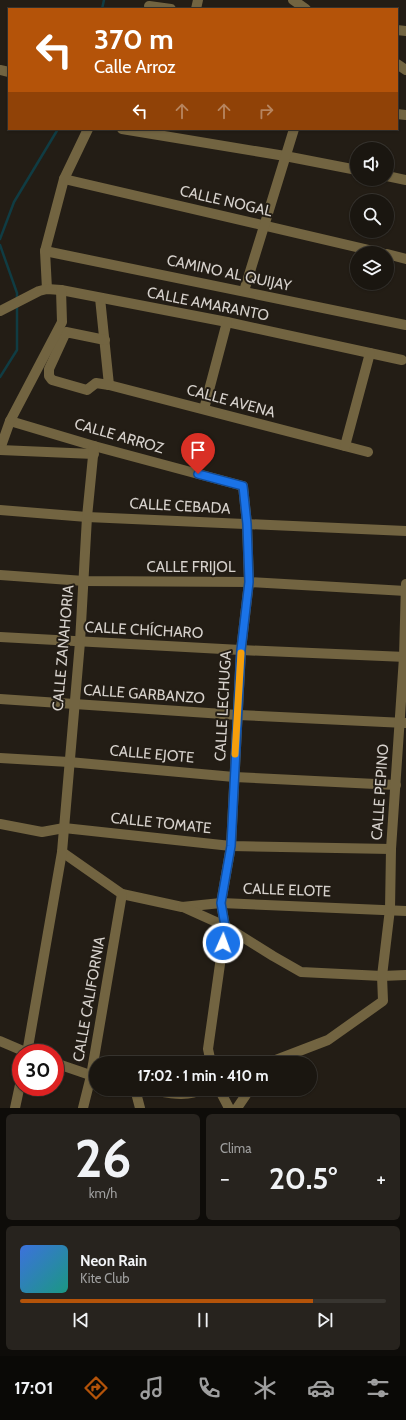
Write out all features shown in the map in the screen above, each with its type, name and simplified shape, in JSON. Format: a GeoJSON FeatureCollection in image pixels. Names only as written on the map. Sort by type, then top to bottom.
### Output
{"type":"FeatureCollection","features":[{"type":"Feature","properties":{"kind":"street"},"geometry":{"type":"LineString","coordinates":[[292,0],[304,8]]}},
{"type":"Feature","properties":{"kind":"street"},"geometry":{"type":"LineString","coordinates":[[150,5],[166,8]]}},
{"type":"Feature","properties":{"kind":"street"},"geometry":{"type":"LineString","coordinates":[[3,310],[43,290],[45,251],[64,179],[88,130]]}},
{"type":"Feature","properties":{"kind":"street"},"geometry":{"type":"LineString","coordinates":[[128,130],[350,169]]}},
{"type":"Feature","properties":{"kind":"street"},"geometry":{"type":"LineString","coordinates":[[244,292],[284,156],[294,130]]}},
{"type":"Feature","properties":{"kind":"street"},"geometry":{"type":"LineString","coordinates":[[394,177],[406,180]]}},
{"type":"Feature","properties":{"kind":"street","name":"CALLE NOGAL"},"geometry":{"type":"LineString","coordinates":[[64,179],[351,246]]}},
{"type":"Feature","properties":{"kind":"street","name":"CAMINO AL QUIJAY"},"geometry":{"type":"LineString","coordinates":[[45,251],[406,325]]}},
{"type":"Feature","properties":{"kind":"street"},"geometry":{"type":"LineString","coordinates":[[394,256],[406,259]]}},
{"type":"Feature","properties":{"kind":"street","name":"CALLE AMARANTO"},"geometry":{"type":"LineString","coordinates":[[43,290],[61,290],[227,322],[402,360]]}},
{"type":"Feature","properties":{"kind":"street"},"geometry":{"type":"LineString","coordinates":[[0,449],[10,420],[62,322],[61,290]]}},
{"type":"Feature","properties":{"kind":"street"},"geometry":{"type":"LineString","coordinates":[[100,298],[105,340],[109,385],[96,383],[87,390],[52,380],[49,376],[49,369],[66,332],[105,340]]}},
{"type":"Feature","properties":{"kind":"street"},"geometry":{"type":"LineString","coordinates":[[204,409],[227,322]]}},
{"type":"Feature","properties":{"kind":"street"},"geometry":{"type":"LineString","coordinates":[[345,446],[370,352]]}},
{"type":"Feature","properties":{"kind":"street","name":"CALLE AVENA"},"geometry":{"type":"LineString","coordinates":[[109,385],[368,452]]}},
{"type":"Feature","properties":{"kind":"street","name":"CALLE ARROZ"},"geometry":{"type":"LineString","coordinates":[[10,420],[94,450],[243,486]]}},
{"type":"Feature","properties":{"kind":"street","name":"CALLE ARROZ"},"geometry":{"type":"LineString","coordinates":[[0,449],[94,450]]}},
{"type":"Feature","properties":{"kind":"street","name":"CALLE ZANAHORIA"},"geometry":{"type":"LineString","coordinates":[[29,1044],[62,852],[73,704],[80,642],[87,517],[94,450]]}},
{"type":"Feature","properties":{"kind":"street","name":"CALLE LECHUGA"},"geometry":{"type":"LineString","coordinates":[[210,1056],[208,1049],[225,926],[221,903],[231,846],[241,650],[249,582],[247,524],[243,486]]}},
{"type":"Feature","properties":{"kind":"street","name":"CALLE CEBADA"},"geometry":{"type":"LineString","coordinates":[[0,510],[87,517],[406,531]]}},
{"type":"Feature","properties":{"kind":"street","name":"CALLE FRIJOL"},"geometry":{"type":"LineString","coordinates":[[0,575],[84,581],[249,582],[406,588]]}},
{"type":"Feature","properties":{"kind":"street","name":"CALLE PEPINO"},"geometry":{"type":"LineString","coordinates":[[286,1056],[328,1040],[383,1001],[382,976],[390,910],[391,849],[403,723],[406,588]]}},
{"type":"Feature","properties":{"kind":"street","name":"CALLE CHÍCHARO"},"geometry":{"type":"LineString","coordinates":[[0,637],[405,657]]}},
{"type":"Feature","properties":{"kind":"street","name":"CALLE GARBANZO"},"geometry":{"type":"LineString","coordinates":[[0,699],[238,715],[403,723]]}},
{"type":"Feature","properties":{"kind":"street","name":"CALLE EJOTE"},"geometry":{"type":"LineString","coordinates":[[0,758],[69,762],[234,777],[396,785]]}},
{"type":"Feature","properties":{"kind":"street","name":"CALLE TOMATE"},"geometry":{"type":"LineString","coordinates":[[0,824],[42,832],[64,828],[231,846],[391,849]]}},
{"type":"Feature","properties":{"kind":"street","name":"CALLE ELOTE"},"geometry":{"type":"LineString","coordinates":[[62,852],[122,894],[182,907],[221,903],[406,911]]}},
{"type":"Feature","properties":{"kind":"street","name":"CALLE CALIFORNIA"},"geometry":{"type":"LineString","coordinates":[[97,1056],[122,894]]}},
{"type":"Feature","properties":{"kind":"street"},"geometry":{"type":"LineString","coordinates":[[182,907],[225,926],[301,972],[382,976],[406,975]]}},
{"type":"Feature","properties":{"kind":"street"},"geometry":{"type":"LineString","coordinates":[[0,1041],[12,1046]]}},
{"type":"Feature","properties":{"kind":"street"},"geometry":{"type":"LineString","coordinates":[[64,1066],[89,1074]]}},
{"type":"Feature","properties":{"kind":"street","name":"CALLE CALIFORNIA"},"geometry":{"type":"LineString","coordinates":[[83,1108],[89,1091]]}},
{"type":"Feature","properties":{"kind":"street"},"geometry":{"type":"LineString","coordinates":[[15,1108],[18,1096]]}},
{"type":"Feature","properties":{"kind":"street"},"geometry":{"type":"LineString","coordinates":[[137,1096],[140,1108]]}},
{"type":"Feature","properties":{"kind":"street"},"geometry":{"type":"LineString","coordinates":[[223,1096],[229,1108]]}},
{"type":"Feature","properties":{"kind":"street"},"geometry":{"type":"LineString","coordinates":[[237,1108],[245,1096]]}},
{"type":"Feature","properties":{"kind":"waterway"},"geometry":{"type":"LineString","coordinates":[[102,8],[104,0]]}},
{"type":"Feature","properties":{"kind":"waterway"},"geometry":{"type":"LineString","coordinates":[[0,239],[14,202],[57,130]]}},
{"type":"Feature","properties":{"kind":"waterway"},"geometry":{"type":"LineString","coordinates":[[0,245],[17,293],[17,299]]}},
{"type":"Feature","properties":{"kind":"waterway"},"geometry":{"type":"LineString","coordinates":[[0,377],[17,350],[17,306]]}},
{"type":"Feature","properties":{"kind":"slow traffic"},"geometry":{"type":"LineString","coordinates":[[235,754],[241,653]]}},
{"type":"Feature","properties":{"kind":"route"},"geometry":{"type":"LineString","coordinates":[[198,474],[243,486],[247,524],[249,582],[241,650],[231,846],[221,903],[225,926],[223,943]]}}]}
